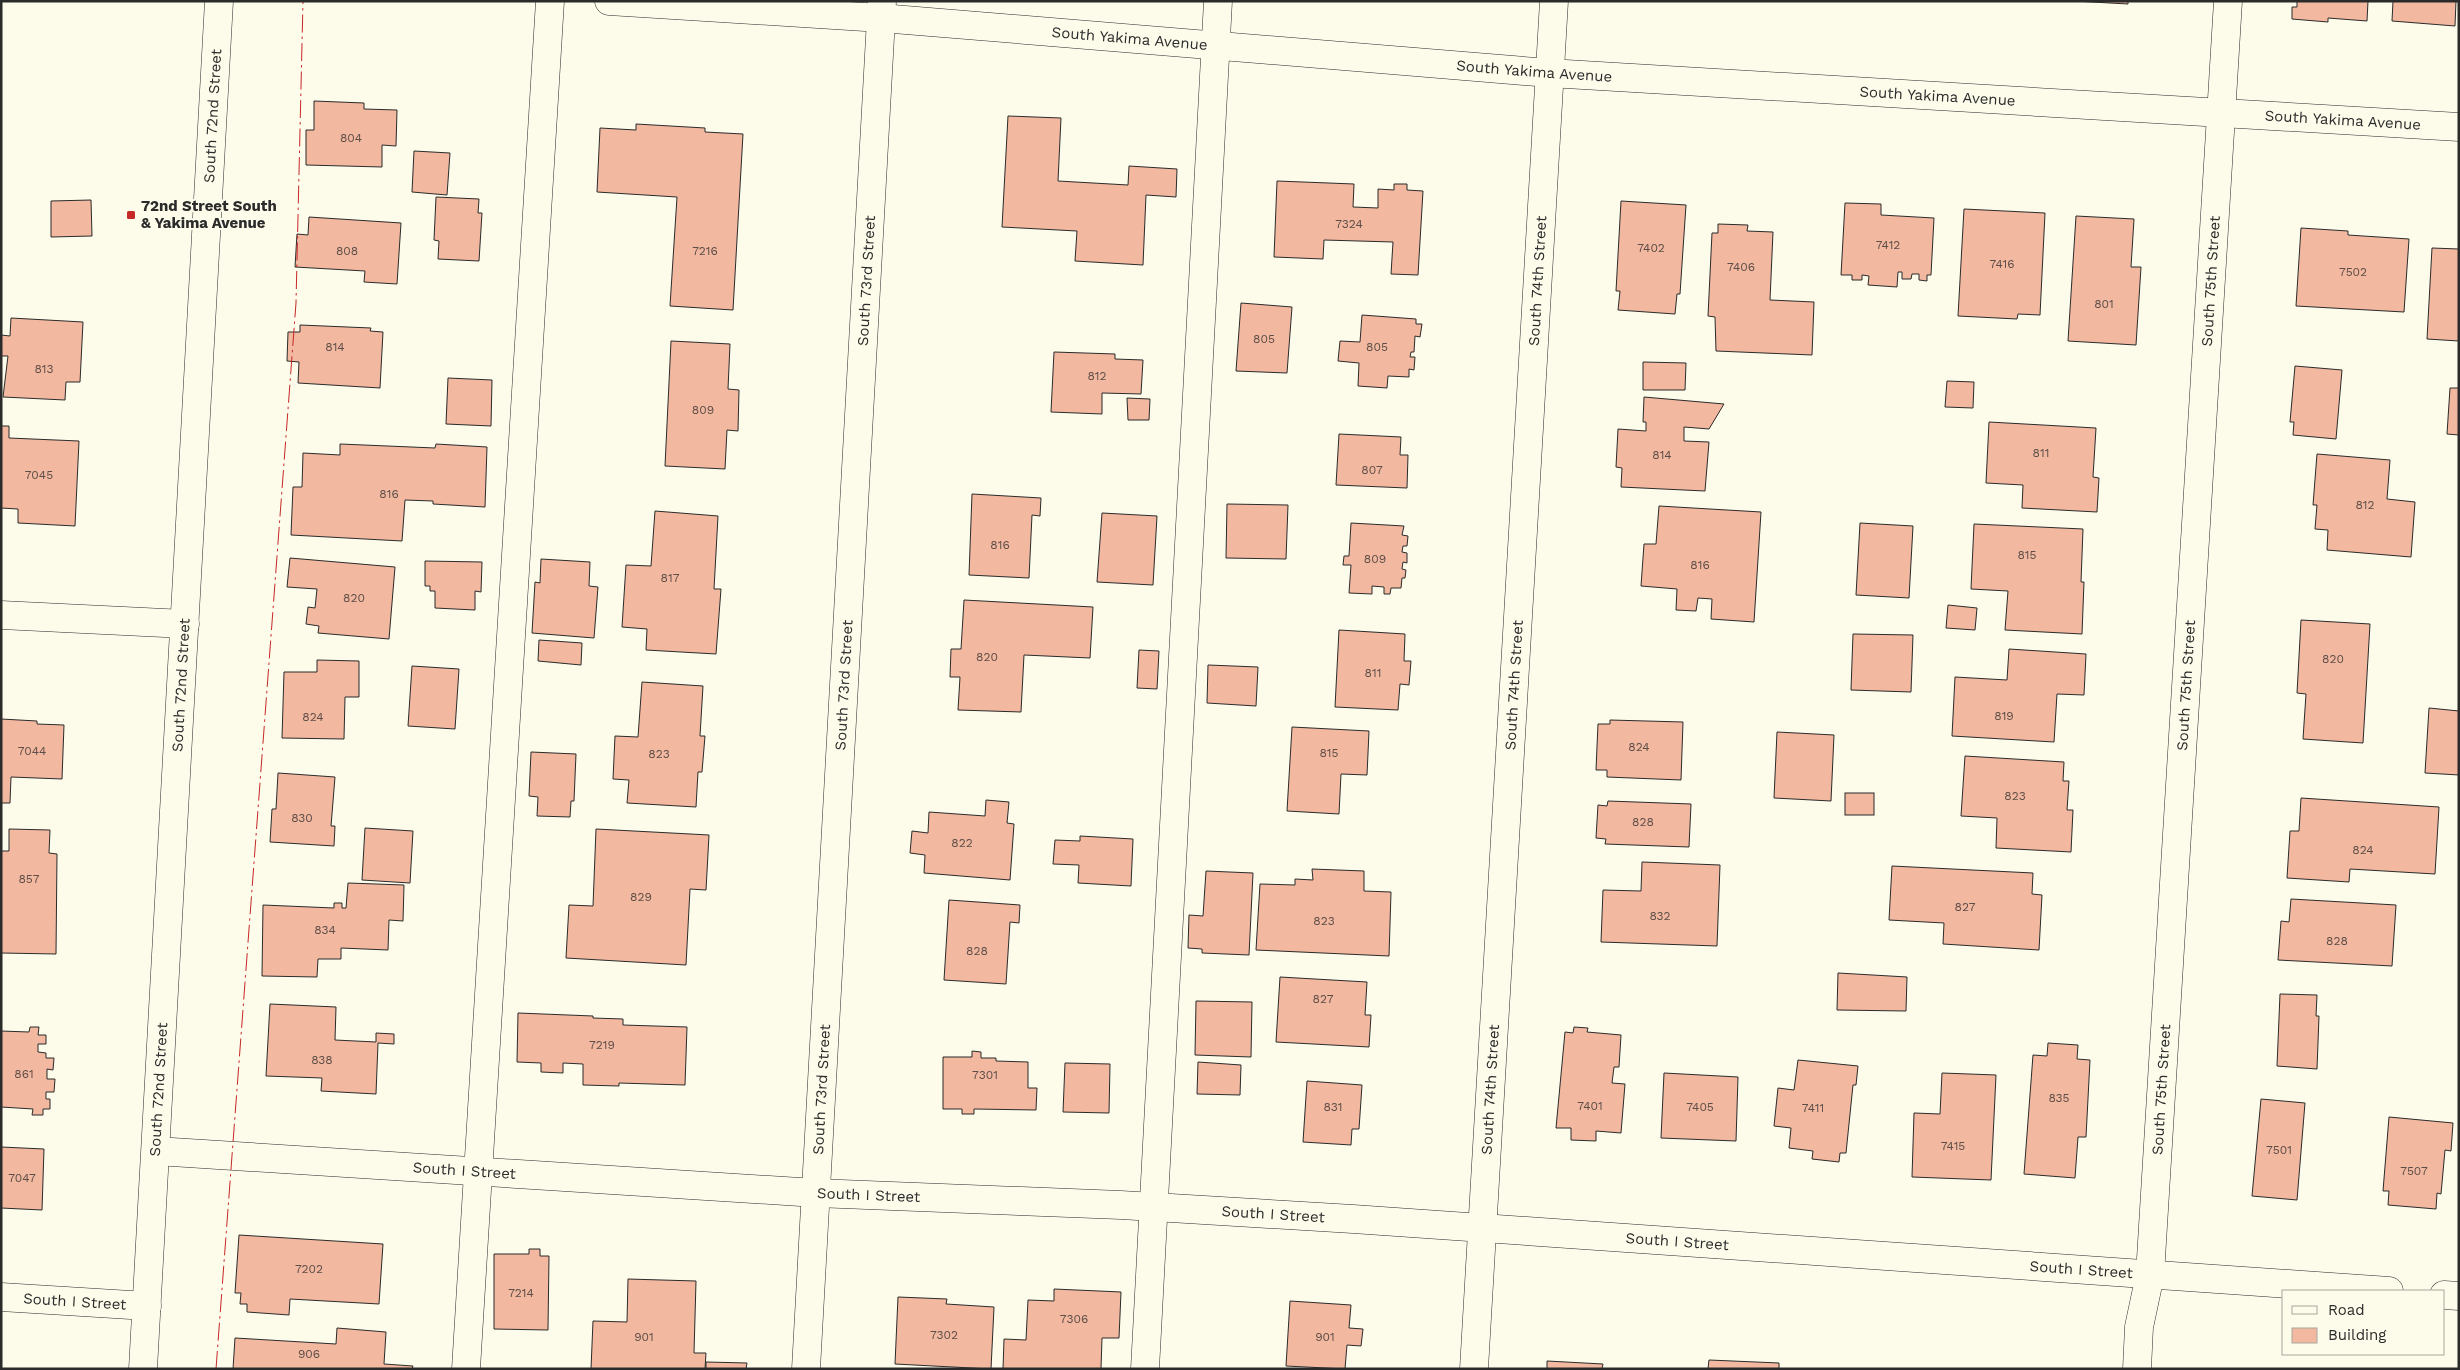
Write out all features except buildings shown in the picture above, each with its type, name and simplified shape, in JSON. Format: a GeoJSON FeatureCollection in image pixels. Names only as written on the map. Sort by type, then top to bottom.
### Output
{"type":"FeatureCollection","features":[{"type":"Feature","properties":{"kind":"street","name":"South 72nd Street"},"geometry":{"type":"LineString","coordinates":[[143,1369],[219,1]]}},
{"type":"Feature","properties":{"kind":"street"},"geometry":{"type":"LineString","coordinates":[[466,1369],[550,1]]}},
{"type":"Feature","properties":{"kind":"street","name":"South Yakima Avenue"},"geometry":{"type":"LineString","coordinates":[[609,1],[881,10],[1215,46],[1549,73],[2459,127]]}},
{"type":"Feature","properties":{"kind":"street"},"geometry":{"type":"LineString","coordinates":[[1145,1369],[1218,1]]}},
{"type":"Feature","properties":{"kind":"street","name":"South 74th Street"},"geometry":{"type":"LineString","coordinates":[[1474,1369],[1554,1]]}},
{"type":"Feature","properties":{"kind":"street","name":"South 75th Street"},"geometry":{"type":"LineString","coordinates":[[2137,1369],[2139,1327],[2150,1275],[2228,1]]}},
{"type":"Feature","properties":{"kind":"street","name":"South 73rd Street"},"geometry":{"type":"LineString","coordinates":[[806,1369],[881,10]]}},
{"type":"Feature","properties":{"kind":"street"},"geometry":{"type":"LineString","coordinates":[[1,615],[185,624]]}},
{"type":"Feature","properties":{"kind":"street","name":"South I Street"},"geometry":{"type":"LineString","coordinates":[[156,1151],[816,1193],[1154,1208],[2374,1290]]}},
{"type":"Feature","properties":{"kind":"street"},"geometry":{"type":"LineString","coordinates":[[2445,1295],[2459,1296]]}},
{"type":"Feature","properties":{"kind":"street","name":"South I Street"},"geometry":{"type":"LineString","coordinates":[[1,1297],[147,1306]]}},
{"type":"Feature","properties":{"kind":"power"},"geometry":{"type":"LineString","coordinates":[[216,1369],[296,303],[303,1]]}},
{"type":"Feature","properties":{"kind":"place","name":"72nd Street South & Yakima Avenue"},"geometry":{"type":"Point","coordinates":[131,215]}}]}
